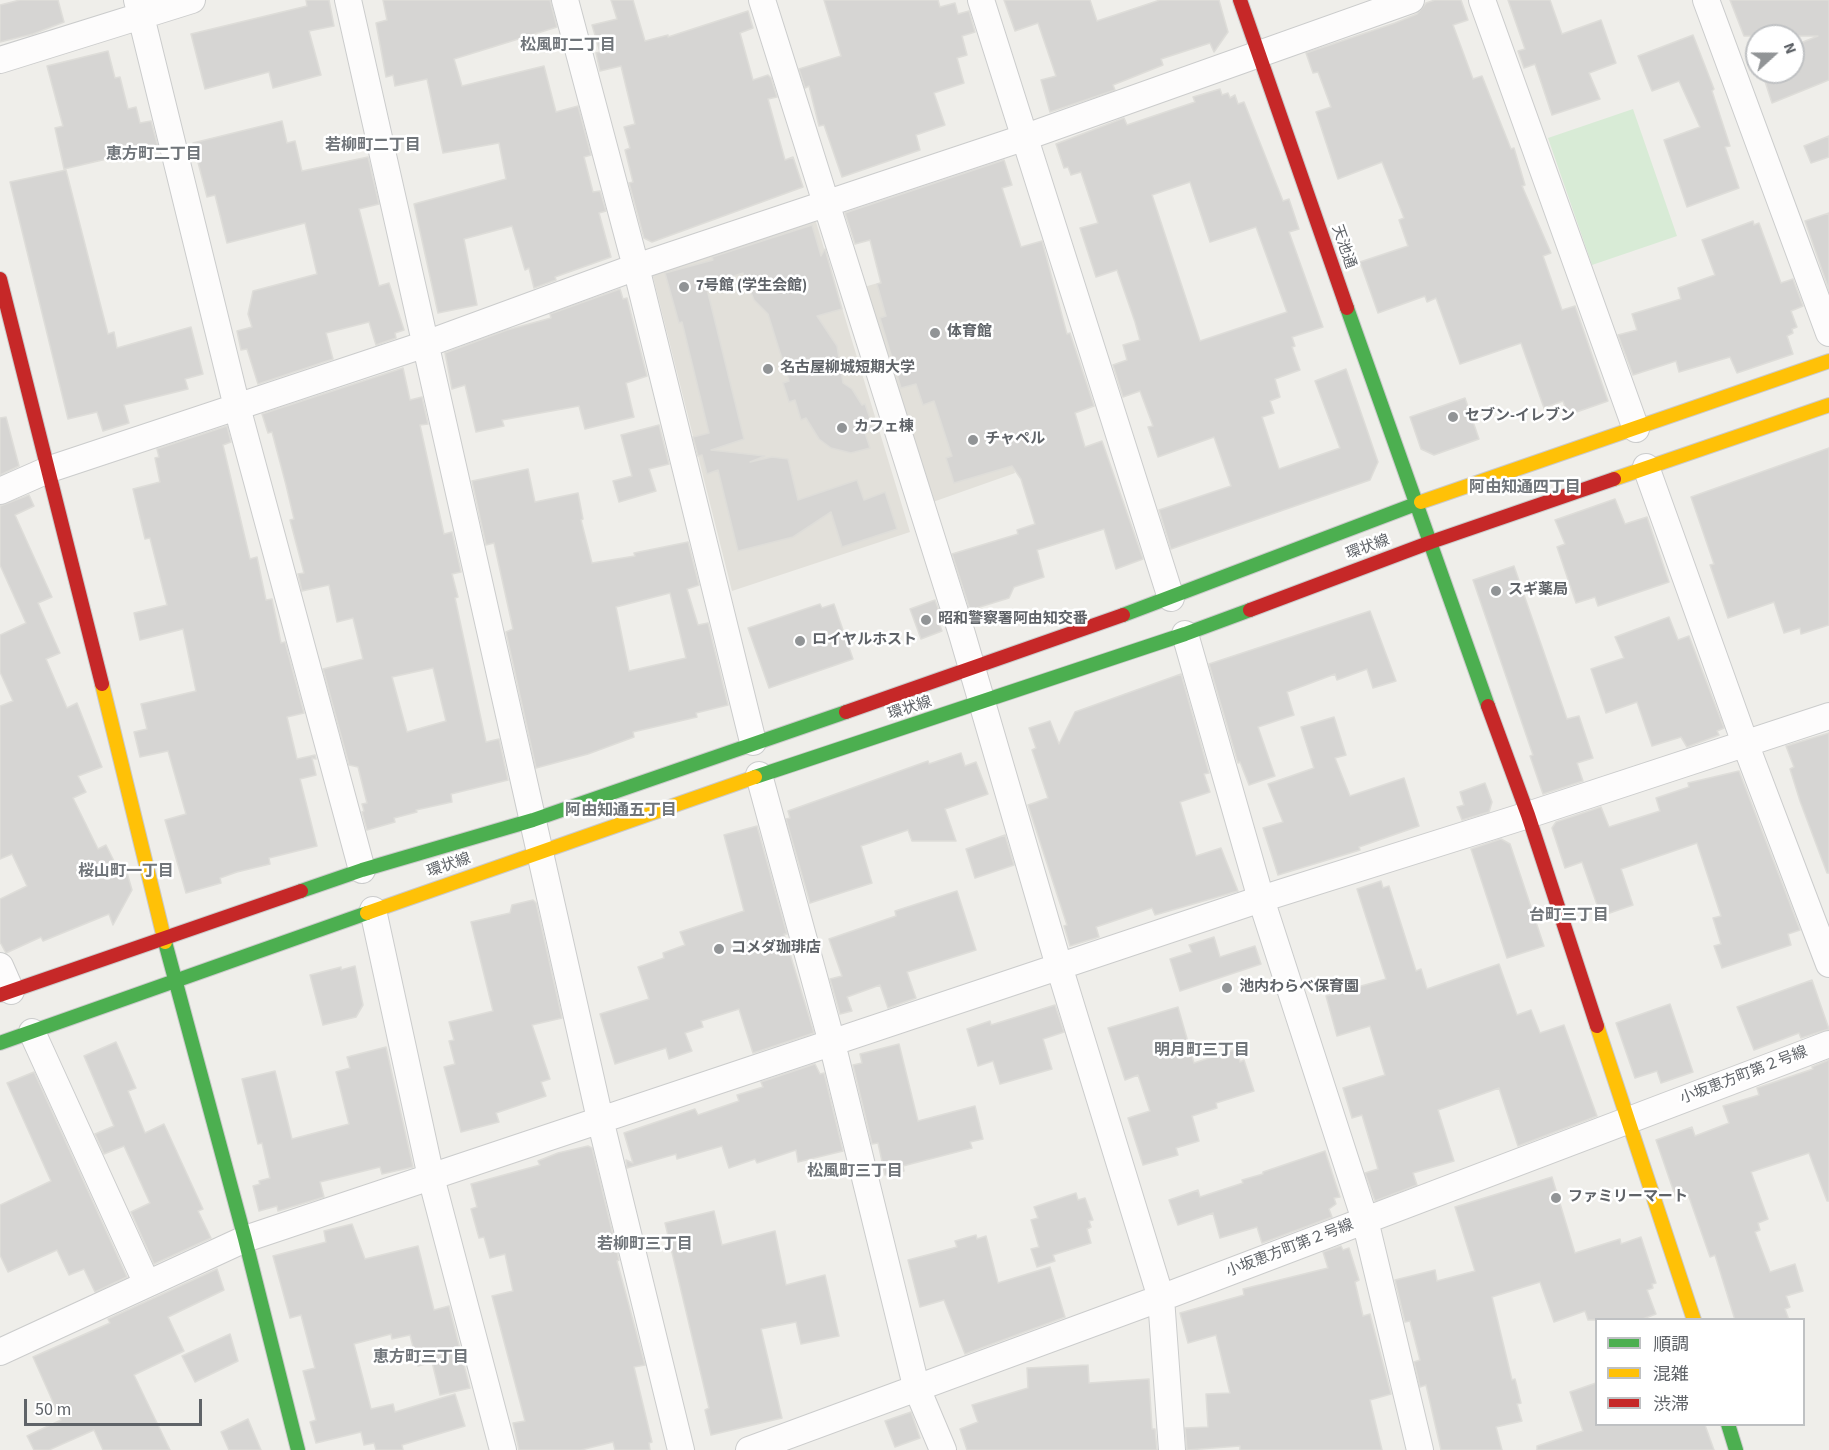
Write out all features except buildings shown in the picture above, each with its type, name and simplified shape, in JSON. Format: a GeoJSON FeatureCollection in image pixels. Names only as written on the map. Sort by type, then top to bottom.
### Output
{"type":"FeatureCollection","features":[{"type":"Feature","properties":{"kind":"main road","name":"天池通"},"geometry":{"type":"LineString","coordinates":[[1240,0],[1415,504],[1431,542],[1528,815],[1693,1318]]}},
{"type":"Feature","properties":{"kind":"main road"},"geometry":{"type":"LineString","coordinates":[[0,279],[50,469],[174,980],[245,1239],[298,1450]]}},
{"type":"Feature","properties":{"kind":"main road","name":"環状線"},"geometry":{"type":"LineString","coordinates":[[6,993],[165,940],[362,870],[533,820],[753,742],[971,669],[1171,598],[1415,504],[1829,361]]}},
{"type":"Feature","properties":{"kind":"main road","name":"環状線"},"geometry":{"type":"LineString","coordinates":[[0,1043],[759,775],[1185,634],[1431,542],[1829,405]]}},
{"type":"Feature","properties":{"kind":"main road"},"geometry":{"type":"LineString","coordinates":[[1728,1426],[1736,1450]]}},
{"type":"Feature","properties":{"kind":"street"},"geometry":{"type":"LineString","coordinates":[[0,60],[139,8],[192,0]]}},
{"type":"Feature","properties":{"kind":"street"},"geometry":{"type":"LineString","coordinates":[[348,0],[542,853],[600,1119],[681,1450]]}},
{"type":"Feature","properties":{"kind":"street"},"geometry":{"type":"LineString","coordinates":[[565,0],[636,267],[753,742]]}},
{"type":"Feature","properties":{"kind":"street"},"geometry":{"type":"LineString","coordinates":[[762,0],[982,703],[1059,966],[1161,1298],[1172,1450]]}},
{"type":"Feature","properties":{"kind":"street"},"geometry":{"type":"LineString","coordinates":[[981,0],[1171,598]]}},
{"type":"Feature","properties":{"kind":"street"},"geometry":{"type":"LineString","coordinates":[[0,491],[50,469],[426,344],[636,267],[1023,138],[1411,0]]}},
{"type":"Feature","properties":{"kind":"street"},"geometry":{"type":"LineString","coordinates":[[1482,0],[1636,429]]}},
{"type":"Feature","properties":{"kind":"street"},"geometry":{"type":"LineString","coordinates":[[1706,0],[1829,333]]}},
{"type":"Feature","properties":{"kind":"street"},"geometry":{"type":"LineString","coordinates":[[139,8],[237,407],[362,870]]}},
{"type":"Feature","properties":{"kind":"street"},"geometry":{"type":"LineString","coordinates":[[1647,466],[1745,743],[1829,964]]}},
{"type":"Feature","properties":{"kind":"street"},"geometry":{"type":"LineString","coordinates":[[1185,634],[1261,899],[1365,1220],[1420,1450]]}},
{"type":"Feature","properties":{"kind":"street"},"geometry":{"type":"LineString","coordinates":[[0,1352],[245,1239],[1261,899],[1528,815],[1829,716]]}},
{"type":"Feature","properties":{"kind":"street"},"geometry":{"type":"LineString","coordinates":[[759,775],[832,1043],[916,1386],[943,1450]]}},
{"type":"Feature","properties":{"kind":"street"},"geometry":{"type":"LineString","coordinates":[[373,910],[430,1178],[503,1450]]}},
{"type":"Feature","properties":{"kind":"street"},"geometry":{"type":"LineString","coordinates":[[0,966],[6,993]]}},
{"type":"Feature","properties":{"kind":"street"},"geometry":{"type":"LineString","coordinates":[[32,1032],[147,1284]]}},
{"type":"Feature","properties":{"kind":"street","name":"小坂恵方町第２号線"},"geometry":{"type":"LineString","coordinates":[[749,1450],[916,1386],[1161,1298],[1829,1044]]}},
{"type":"Feature","properties":{"kind":"shaded area","name":"名古屋柳城短期大学"},"geometry":{"type":"Polygon","coordinates":[[[808,219],[816,222],[910,532],[732,591],[652,273],[808,219]]]}},
{"type":"Feature","properties":{"kind":"shaded area","name":"名古屋柳城短期大学"},"geometry":{"type":"Polygon","coordinates":[[[951,262],[1015,473],[930,503],[864,287],[951,262]]]}},
{"type":"Feature","properties":{"kind":"green space"},"geometry":{"type":"Polygon","coordinates":[[[1633,109],[1677,236],[1592,265],[1548,138],[1633,109]]]}},
{"type":"Feature","properties":{"kind":"traffic: fast"},"geometry":{"type":"LineString","coordinates":[[1347,308],[1488,706]]}},
{"type":"Feature","properties":{"kind":"traffic: fast"},"geometry":{"type":"LineString","coordinates":[[1123,615],[1421,502]]}},
{"type":"Feature","properties":{"kind":"traffic: fast"},"geometry":{"type":"LineString","coordinates":[[755,777],[1185,634],[1250,610]]}},
{"type":"Feature","properties":{"kind":"traffic: fast"},"geometry":{"type":"LineString","coordinates":[[301,891],[362,870],[533,820],[846,712]]}},
{"type":"Feature","properties":{"kind":"traffic: fast"},"geometry":{"type":"LineString","coordinates":[[0,1043],[367,913]]}},
{"type":"Feature","properties":{"kind":"traffic: fast"},"geometry":{"type":"LineString","coordinates":[[165,942],[245,1239],[298,1450]]}},
{"type":"Feature","properties":{"kind":"traffic: fast"},"geometry":{"type":"LineString","coordinates":[[1729,1426],[1736,1450]]}},
{"type":"Feature","properties":{"kind":"traffic: slow"},"geometry":{"type":"LineString","coordinates":[[1421,502],[1829,361]]}},
{"type":"Feature","properties":{"kind":"traffic: slow"},"geometry":{"type":"LineString","coordinates":[[1614,479],[1829,405]]}},
{"type":"Feature","properties":{"kind":"traffic: slow"},"geometry":{"type":"LineString","coordinates":[[102,684],[165,942]]}},
{"type":"Feature","properties":{"kind":"traffic: slow"},"geometry":{"type":"LineString","coordinates":[[367,913],[755,777]]}},
{"type":"Feature","properties":{"kind":"traffic: slow"},"geometry":{"type":"LineString","coordinates":[[1597,1026],[1693,1318]]}},
{"type":"Feature","properties":{"kind":"traffic: jam"},"geometry":{"type":"LineString","coordinates":[[1240,0],[1347,308]]}},
{"type":"Feature","properties":{"kind":"traffic: jam"},"geometry":{"type":"LineString","coordinates":[[0,279],[102,684]]}},
{"type":"Feature","properties":{"kind":"traffic: jam"},"geometry":{"type":"LineString","coordinates":[[1250,610],[1431,542],[1614,479]]}},
{"type":"Feature","properties":{"kind":"traffic: jam"},"geometry":{"type":"LineString","coordinates":[[846,712],[1123,615]]}},
{"type":"Feature","properties":{"kind":"traffic: jam"},"geometry":{"type":"LineString","coordinates":[[1488,706],[1528,815],[1597,1026]]}},
{"type":"Feature","properties":{"kind":"traffic: jam"},"geometry":{"type":"LineString","coordinates":[[0,995],[301,891]]}},
{"type":"Feature","properties":{"kind":"place","name":"7号館 (学生会館)"},"geometry":{"type":"Point","coordinates":[684,287]}},
{"type":"Feature","properties":{"kind":"place","name":"体育館"},"geometry":{"type":"Point","coordinates":[935,333]}},
{"type":"Feature","properties":{"kind":"place","name":"名古屋柳城短期大学"},"geometry":{"type":"Point","coordinates":[768,369]}},
{"type":"Feature","properties":{"kind":"place","name":"セブン-イレブン"},"geometry":{"type":"Point","coordinates":[1453,417]}},
{"type":"Feature","properties":{"kind":"place","name":"カフェ棟"},"geometry":{"type":"Point","coordinates":[842,428]}},
{"type":"Feature","properties":{"kind":"place","name":"チャペル"},"geometry":{"type":"Point","coordinates":[973,440]}},
{"type":"Feature","properties":{"kind":"place","name":"スギ薬局"},"geometry":{"type":"Point","coordinates":[1496,591]}},
{"type":"Feature","properties":{"kind":"place","name":"昭和警察署阿由知交番"},"geometry":{"type":"Point","coordinates":[926,620]}},
{"type":"Feature","properties":{"kind":"place","name":"ロイヤルホスト"},"geometry":{"type":"Point","coordinates":[800,641]}},
{"type":"Feature","properties":{"kind":"place","name":"コメダ珈琲店"},"geometry":{"type":"Point","coordinates":[719,949]}},
{"type":"Feature","properties":{"kind":"place","name":"池内わらべ保育園"},"geometry":{"type":"Point","coordinates":[1227,988]}},
{"type":"Feature","properties":{"kind":"place","name":"ファミリーマート"},"geometry":{"type":"Point","coordinates":[1556,1198]}},
{"type":"Feature","properties":{"kind":"district","name":"松風町二丁目"},"geometry":{"type":"Point","coordinates":[568,46]}},
{"type":"Feature","properties":{"kind":"district","name":"若柳町二丁目"},"geometry":{"type":"Point","coordinates":[373,146]}},
{"type":"Feature","properties":{"kind":"district","name":"恵方町二丁目"},"geometry":{"type":"Point","coordinates":[154,155]}},
{"type":"Feature","properties":{"kind":"district","name":"阿由知通四丁目"},"geometry":{"type":"Point","coordinates":[1525,488]}},
{"type":"Feature","properties":{"kind":"district","name":"阿由知通五丁目"},"geometry":{"type":"Point","coordinates":[621,811]}},
{"type":"Feature","properties":{"kind":"district","name":"桜山町一丁目"},"geometry":{"type":"Point","coordinates":[126,872]}},
{"type":"Feature","properties":{"kind":"district","name":"台町三丁目"},"geometry":{"type":"Point","coordinates":[1569,916]}},
{"type":"Feature","properties":{"kind":"district","name":"明月町三丁目"},"geometry":{"type":"Point","coordinates":[1202,1051]}},
{"type":"Feature","properties":{"kind":"district","name":"松風町三丁目"},"geometry":{"type":"Point","coordinates":[855,1172]}},
{"type":"Feature","properties":{"kind":"district","name":"若柳町三丁目"},"geometry":{"type":"Point","coordinates":[645,1245]}},
{"type":"Feature","properties":{"kind":"district","name":"恵方町三丁目"},"geometry":{"type":"Point","coordinates":[421,1358]}}]}
